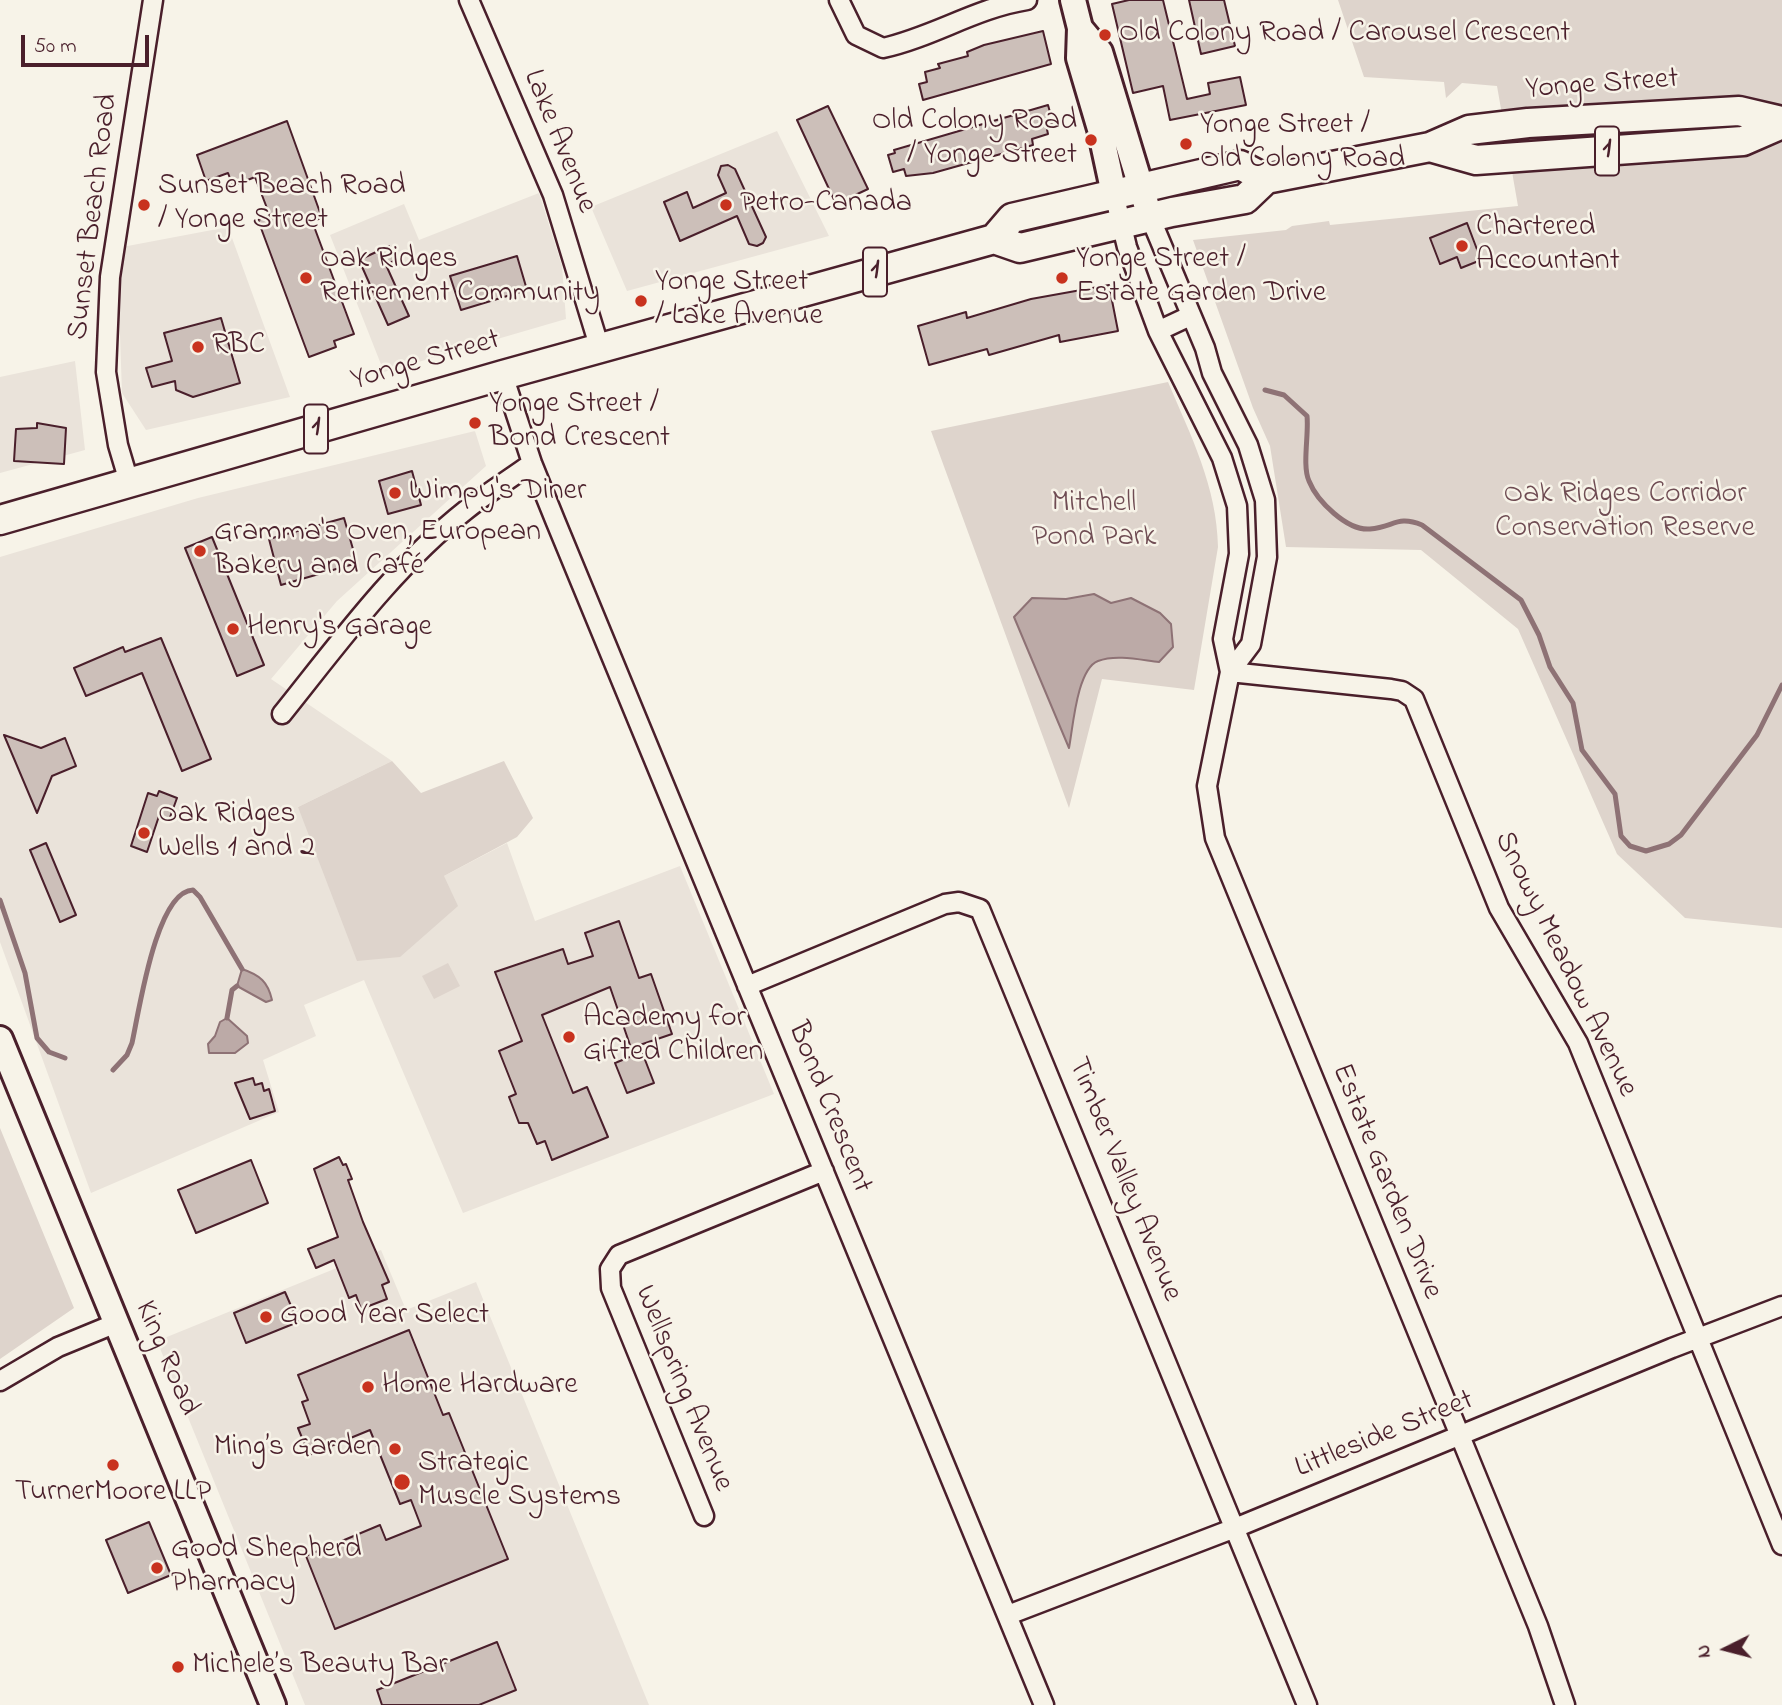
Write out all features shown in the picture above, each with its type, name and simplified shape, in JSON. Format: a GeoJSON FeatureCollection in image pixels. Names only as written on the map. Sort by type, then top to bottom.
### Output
{"type":"FeatureCollection","features":[{"type":"Feature","properties":{"kind":"main road"},"geometry":{"type":"LineString","coordinates":[[1073,0],[1080,28],[1079,58],[1100,128],[1127,191],[1150,217]]}},
{"type":"Feature","properties":{"kind":"main road","name":"Yonge Street"},"geometry":{"type":"LineString","coordinates":[[994,239],[1020,248],[1150,217],[1245,199],[1266,178],[1430,147],[1476,160],[1743,141],[1782,122]]}},
{"type":"Feature","properties":{"kind":"main road","name":"Yonge Street"},"geometry":{"type":"LineString","coordinates":[[0,520],[503,375],[994,239],[1012,218],[1240,165],[1266,178]]}},
{"type":"Feature","properties":{"kind":"main road","name":"King Road"},"geometry":{"type":"LineString","coordinates":[[0,1039],[114,1324],[159,1422],[273,1705]]}},
{"type":"Feature","properties":{"kind":"street","name":"Sunset Beach Road"},"geometry":{"type":"LineString","coordinates":[[129,482],[118,446],[106,372],[109,291],[153,0]]}},
{"type":"Feature","properties":{"kind":"street","name":"Lake Avenue"},"geometry":{"type":"LineString","coordinates":[[469,0],[552,195],[600,349]]}},
{"type":"Feature","properties":{"kind":"street"},"geometry":{"type":"LineString","coordinates":[[839,0],[856,35],[883,48],[936,33],[998,5],[1027,0]]}},
{"type":"Feature","properties":{"kind":"street","name":"Estate Garden Drive"},"geometry":{"type":"LineString","coordinates":[[1127,191],[1122,224],[1158,331],[1222,458],[1237,506],[1239,554],[1223,639],[1230,672],[1207,786],[1215,838],[1538,1626],[1565,1705]]}},
{"type":"Feature","properties":{"kind":"street","name":"Estate Garden Drive"},"geometry":{"type":"LineString","coordinates":[[1150,217],[1205,348],[1212,373],[1248,445],[1265,500],[1267,557],[1251,644],[1230,672]]}},
{"type":"Feature","properties":{"kind":"street"},"geometry":{"type":"LineString","coordinates":[[1158,331],[1190,316]]}},
{"type":"Feature","properties":{"kind":"street","name":"Bond Crescent"},"geometry":{"type":"LineString","coordinates":[[503,375],[531,463],[1044,1705]]}},
{"type":"Feature","properties":{"kind":"street"},"geometry":{"type":"LineString","coordinates":[[282,714],[371,603],[409,564],[466,510],[531,463]]}},
{"type":"Feature","properties":{"kind":"street","name":"Snowy Meadow Avenue"},"geometry":{"type":"LineString","coordinates":[[1230,672],[1391,689],[1402,691],[1414,699],[1499,908],[1578,1043],[1782,1545]]}},
{"type":"Feature","properties":{"kind":"street","name":"Timber Valley Avenue"},"geometry":{"type":"LineString","coordinates":[[747,986],[945,904],[959,902],[980,909],[1307,1705]]}},
{"type":"Feature","properties":{"kind":"street","name":"Wellspring Avenue"},"geometry":{"type":"LineString","coordinates":[[704,1516],[611,1288],[610,1269],[619,1255],[824,1171]]}},
{"type":"Feature","properties":{"kind":"street","name":"Littleside Street"},"geometry":{"type":"LineString","coordinates":[[1007,1615],[1235,1528],[1782,1306]]}},
{"type":"Feature","properties":{"kind":"street"},"geometry":{"type":"LineString","coordinates":[[0,1381],[70,1341],[114,1324]]}},
{"type":"Feature","properties":{"kind":"shaded area"},"geometry":{"type":"Polygon","coordinates":[[[777,131],[829,236],[627,291],[591,207],[777,131]]]}},
{"type":"Feature","properties":{"kind":"shaded area"},"geometry":{"type":"Polygon","coordinates":[[[539,193],[562,266],[566,319],[384,372],[330,235],[404,204],[419,240],[539,193]]]}},
{"type":"Feature","properties":{"kind":"shaded area"},"geometry":{"type":"Polygon","coordinates":[[[228,227],[290,397],[146,430],[122,393],[117,248],[228,227]]]}},
{"type":"Feature","properties":{"kind":"shaded area"},"geometry":{"type":"Polygon","coordinates":[[[75,361],[85,450],[0,473],[0,377],[75,361]]]}},
{"type":"Feature","properties":{"kind":"shaded area"},"geometry":{"type":"Polygon","coordinates":[[[475,431],[486,466],[337,601],[271,679],[392,761],[298,807],[444,876],[507,843],[535,921],[680,866],[774,1094],[463,1213],[364,980],[304,1005],[316,1036],[263,1060],[279,1112],[91,1193],[0,942],[0,557],[198,498],[475,431]]]}},
{"type":"Feature","properties":{"kind":"shaded area"},"geometry":{"type":"Polygon","coordinates":[[[1094,594],[1111,603],[1131,598],[1160,613],[1171,624],[1173,647],[1159,662],[1113,658],[1098,661],[1091,666],[1085,675],[1077,700],[1069,748],[1014,617],[1032,598],[1066,599],[1094,594]]]}},
{"type":"Feature","properties":{"kind":"shaded area"},"geometry":{"type":"Polygon","coordinates":[[[242,969],[262,980],[272,1000],[266,1002],[237,986],[242,969]]]}},
{"type":"Feature","properties":{"kind":"shaded area"},"geometry":{"type":"Polygon","coordinates":[[[227,1018],[247,1036],[248,1043],[235,1053],[209,1053],[208,1044],[215,1036],[220,1022],[227,1018]]]}},
{"type":"Feature","properties":{"kind":"shaded area"},"geometry":{"type":"Polygon","coordinates":[[[381,1250],[406,1310],[476,1282],[649,1705],[305,1705],[157,1341],[381,1250]]]}},
{"type":"Feature","properties":{"kind":"green space","name":"Oak Ridges Corridor Conservation Reserve"},"geometry":{"type":"Polygon","coordinates":[[[1338,0],[1782,0],[1782,928],[1685,918],[1617,854],[1518,629],[1421,550],[1286,547],[1270,446],[1253,408],[1193,240],[1286,230],[1292,226],[1329,221],[1330,225],[1518,206],[1497,86],[1462,83],[1446,98],[1444,82],[1364,77],[1338,0]]]}},
{"type":"Feature","properties":{"kind":"green space","name":"Mitchell Pond Park"},"geometry":{"type":"Polygon","coordinates":[[[1168,382],[1201,462],[1217,525],[1218,547],[1194,690],[1102,679],[1069,808],[931,431],[1168,382]]]}},
{"type":"Feature","properties":{"kind":"green space"},"geometry":{"type":"Polygon","coordinates":[[[392,761],[421,793],[504,761],[533,818],[517,837],[444,876],[458,906],[400,957],[357,961],[298,807],[392,761]]]}},
{"type":"Feature","properties":{"kind":"green space"},"geometry":{"type":"Polygon","coordinates":[[[448,963],[460,986],[434,999],[422,976],[448,963]]]}},
{"type":"Feature","properties":{"kind":"green space"},"geometry":{"type":"Polygon","coordinates":[[[0,1128],[74,1308],[0,1359],[0,1128]]]}},
{"type":"Feature","properties":{"kind":"building"},"geometry":{"type":"Polygon","coordinates":[[[1129,0],[1163,0],[1187,99],[1210,94],[1208,83],[1240,77],[1246,105],[1170,120],[1163,86],[1133,93],[1112,4],[1129,0]]]}},
{"type":"Feature","properties":{"kind":"building"},"geometry":{"type":"Polygon","coordinates":[[[1189,0],[1224,0],[1235,46],[1201,54],[1189,0]]]}},
{"type":"Feature","properties":{"kind":"building"},"geometry":{"type":"Polygon","coordinates":[[[1043,31],[1051,64],[923,100],[919,84],[927,82],[925,72],[940,68],[938,64],[968,56],[967,52],[984,45],[1043,31]]]}},
{"type":"Feature","properties":{"kind":"building"},"geometry":{"type":"Polygon","coordinates":[[[1048,105],[1053,123],[1046,125],[1048,134],[1032,139],[1033,145],[933,173],[906,176],[904,169],[893,172],[888,155],[895,153],[894,150],[1048,105]]]}},
{"type":"Feature","properties":{"kind":"building"},"geometry":{"type":"Polygon","coordinates":[[[828,106],[868,189],[836,204],[797,120],[828,106]]]}},
{"type":"Feature","properties":{"kind":"building","name":"Oak Ridges Retirement Community"},"geometry":{"type":"Polygon","coordinates":[[[287,121],[322,218],[312,221],[354,334],[334,341],[336,347],[309,357],[258,220],[270,216],[255,177],[233,186],[228,173],[206,181],[197,155],[287,121]]]}},
{"type":"Feature","properties":{"kind":"building","name":"Petro-Canada"},"geometry":{"type":"Polygon","coordinates":[[[728,165],[735,169],[766,237],[763,243],[757,246],[749,244],[737,216],[680,241],[664,202],[687,192],[693,208],[726,193],[718,175],[721,166],[728,165]]]}},
{"type":"Feature","properties":{"kind":"building"},"geometry":{"type":"Polygon","coordinates":[[[1467,223],[1481,260],[1461,268],[1457,257],[1440,264],[1430,238],[1467,223]]]}},
{"type":"Feature","properties":{"kind":"building"},"geometry":{"type":"Polygon","coordinates":[[[389,246],[395,260],[386,265],[409,316],[388,325],[359,260],[389,246]]]}},
{"type":"Feature","properties":{"kind":"building"},"geometry":{"type":"Polygon","coordinates":[[[517,256],[527,290],[461,310],[450,276],[517,256]]]}},
{"type":"Feature","properties":{"kind":"building"},"geometry":{"type":"Polygon","coordinates":[[[1109,285],[1118,331],[1060,342],[1059,335],[989,355],[987,349],[929,365],[918,326],[966,312],[967,318],[1031,299],[1109,285]]]}},
{"type":"Feature","properties":{"kind":"building","name":"RBC"},"geometry":{"type":"Polygon","coordinates":[[[221,318],[240,383],[193,397],[176,390],[175,381],[152,387],[146,368],[172,361],[164,333],[221,318]]]}},
{"type":"Feature","properties":{"kind":"building"},"geometry":{"type":"Polygon","coordinates":[[[37,423],[66,428],[64,464],[14,461],[16,429],[37,428],[37,423]]]}},
{"type":"Feature","properties":{"kind":"building"},"geometry":{"type":"Polygon","coordinates":[[[412,471],[421,505],[388,514],[379,481],[412,471]]]}},
{"type":"Feature","properties":{"kind":"building"},"geometry":{"type":"Polygon","coordinates":[[[344,518],[357,563],[281,585],[269,539],[344,518]]]}},
{"type":"Feature","properties":{"kind":"building"},"geometry":{"type":"Polygon","coordinates":[[[212,537],[264,665],[237,676],[185,548],[212,537]]]}},
{"type":"Feature","properties":{"kind":"building"},"geometry":{"type":"Polygon","coordinates":[[[161,638],[211,759],[182,771],[142,673],[86,696],[74,668],[123,647],[125,652],[161,638]]]}},
{"type":"Feature","properties":{"kind":"building"},"geometry":{"type":"Polygon","coordinates":[[[4,735],[41,748],[65,738],[76,766],[52,776],[37,813],[4,735]]]}},
{"type":"Feature","properties":{"kind":"building","name":"Oak Ridges Wells 1 and 2"},"geometry":{"type":"Polygon","coordinates":[[[159,791],[177,798],[169,820],[159,816],[147,852],[131,846],[148,793],[157,796],[159,791]]]}},
{"type":"Feature","properties":{"kind":"building"},"geometry":{"type":"Polygon","coordinates":[[[46,843],[76,915],[60,922],[30,850],[46,843]]]}},
{"type":"Feature","properties":{"kind":"building"},"geometry":{"type":"Polygon","coordinates":[[[619,921],[639,978],[651,974],[672,1034],[631,1048],[610,987],[542,1015],[573,1093],[587,1087],[608,1137],[552,1160],[545,1141],[537,1144],[528,1123],[519,1123],[509,1097],[516,1094],[499,1051],[522,1041],[495,972],[563,949],[568,964],[593,956],[585,933],[619,921]]]}},
{"type":"Feature","properties":{"kind":"building"},"geometry":{"type":"Polygon","coordinates":[[[642,1052],[654,1083],[627,1093],[615,1063],[642,1052]]]}},
{"type":"Feature","properties":{"kind":"building"},"geometry":{"type":"Polygon","coordinates":[[[253,1078],[255,1085],[262,1083],[264,1091],[269,1089],[275,1111],[250,1119],[235,1083],[253,1078]]]}},
{"type":"Feature","properties":{"kind":"building"},"geometry":{"type":"Polygon","coordinates":[[[339,1157],[343,1165],[346,1164],[352,1179],[348,1180],[363,1222],[389,1282],[382,1285],[387,1299],[361,1309],[356,1295],[349,1298],[334,1260],[316,1268],[308,1249],[338,1237],[314,1169],[339,1157]]]}},
{"type":"Feature","properties":{"kind":"building"},"geometry":{"type":"Polygon","coordinates":[[[251,1160],[268,1203],[196,1233],[178,1190],[251,1160]]]}},
{"type":"Feature","properties":{"kind":"building","name":"Good Year Select"},"geometry":{"type":"Polygon","coordinates":[[[285,1292],[298,1322],[246,1343],[234,1313],[285,1292]]]}},
{"type":"Feature","properties":{"kind":"building"},"geometry":{"type":"Polygon","coordinates":[[[409,1330],[443,1415],[449,1413],[508,1559],[335,1629],[306,1556],[380,1525],[386,1540],[421,1526],[411,1500],[400,1504],[370,1430],[309,1455],[298,1428],[310,1424],[302,1402],[308,1400],[298,1375],[409,1330]]]}},
{"type":"Feature","properties":{"kind":"building"},"geometry":{"type":"Polygon","coordinates":[[[149,1522],[171,1575],[128,1593],[106,1540],[149,1522]]]}},
{"type":"Feature","properties":{"kind":"building"},"geometry":{"type":"Polygon","coordinates":[[[497,1642],[516,1690],[479,1705],[382,1705],[377,1690],[497,1642]]]}},
{"type":"Feature","properties":{"kind":"waterway"},"geometry":{"type":"LineString","coordinates":[[1265,390],[1284,395],[1307,416],[1307,475],[1313,489],[1334,513],[1361,528],[1378,528],[1401,521],[1422,525],[1521,600],[1539,635],[1550,667],[1573,703],[1582,750],[1615,794],[1621,836],[1630,846],[1646,851],[1669,844],[1681,835],[1757,735],[1782,685]]}},
{"type":"Feature","properties":{"kind":"waterway"},"geometry":{"type":"LineString","coordinates":[[113,1070],[127,1055],[132,1043],[151,955],[169,910],[180,896],[193,890],[200,897],[242,969]]}},
{"type":"Feature","properties":{"kind":"waterway"},"geometry":{"type":"LineString","coordinates":[[0,900],[25,973],[37,1038],[49,1052],[65,1058]]}},
{"type":"Feature","properties":{"kind":"waterway"},"geometry":{"type":"LineString","coordinates":[[227,1018],[232,990],[237,986]]}},
{"type":"Feature","properties":{"kind":"place","name":"Old Colony Road / Carousel Crescent"},"geometry":{"type":"Point","coordinates":[1105,35]}},
{"type":"Feature","properties":{"kind":"place","name":"Old Colony Road / Yonge Street"},"geometry":{"type":"Point","coordinates":[1091,140]}},
{"type":"Feature","properties":{"kind":"place","name":"Yonge Street / Old Colony Road"},"geometry":{"type":"Point","coordinates":[1186,144]}},
{"type":"Feature","properties":{"kind":"place","name":"Sunset Beach Road / Yonge Street"},"geometry":{"type":"Point","coordinates":[144,205]}},
{"type":"Feature","properties":{"kind":"place","name":"Petro-Canada"},"geometry":{"type":"Point","coordinates":[726,205]}},
{"type":"Feature","properties":{"kind":"place","name":"Chartered Accountant"},"geometry":{"type":"Point","coordinates":[1462,246]}},
{"type":"Feature","properties":{"kind":"place","name":"Oak Ridges Retirement Community"},"geometry":{"type":"Point","coordinates":[306,278]}},
{"type":"Feature","properties":{"kind":"place","name":"Yonge Street / Estate Garden Drive"},"geometry":{"type":"Point","coordinates":[1062,278]}},
{"type":"Feature","properties":{"kind":"place","name":"Yonge Street / Lake Avenue"},"geometry":{"type":"Point","coordinates":[641,301]}},
{"type":"Feature","properties":{"kind":"place","name":"RBC"},"geometry":{"type":"Point","coordinates":[198,347]}},
{"type":"Feature","properties":{"kind":"place","name":"Yonge Street / Bond Crescent"},"geometry":{"type":"Point","coordinates":[475,423]}},
{"type":"Feature","properties":{"kind":"place","name":"Wimpy's Diner"},"geometry":{"type":"Point","coordinates":[395,493]}},
{"type":"Feature","properties":{"kind":"place","name":"Gramma's Oven, European Bakery and Café"},"geometry":{"type":"Point","coordinates":[200,551]}},
{"type":"Feature","properties":{"kind":"place","name":"Henry's Garage"},"geometry":{"type":"Point","coordinates":[233,629]}},
{"type":"Feature","properties":{"kind":"place","name":"Oak Ridges Wells 1 and 2"},"geometry":{"type":"Point","coordinates":[144,833]}},
{"type":"Feature","properties":{"kind":"place","name":"Academy for Gifted Children"},"geometry":{"type":"Point","coordinates":[569,1037]}},
{"type":"Feature","properties":{"kind":"place","name":"Good Year Select"},"geometry":{"type":"Point","coordinates":[266,1317]}},
{"type":"Feature","properties":{"kind":"place","name":"Home Hardware"},"geometry":{"type":"Point","coordinates":[368,1387]}},
{"type":"Feature","properties":{"kind":"place","name":"Ming’s Garden"},"geometry":{"type":"Point","coordinates":[395,1449]}},
{"type":"Feature","properties":{"kind":"place","name":"TurnerMoore LLP"},"geometry":{"type":"Point","coordinates":[113,1465]}},
{"type":"Feature","properties":{"kind":"place","name":"Strategic Muscle Systems"},"geometry":{"type":"Point","coordinates":[402,1482]}},
{"type":"Feature","properties":{"kind":"place","name":"Good Shepherd Pharmacy"},"geometry":{"type":"Point","coordinates":[157,1568]}},
{"type":"Feature","properties":{"kind":"place","name":"Michele’s Beauty Bar"},"geometry":{"type":"Point","coordinates":[178,1667]}}]}
